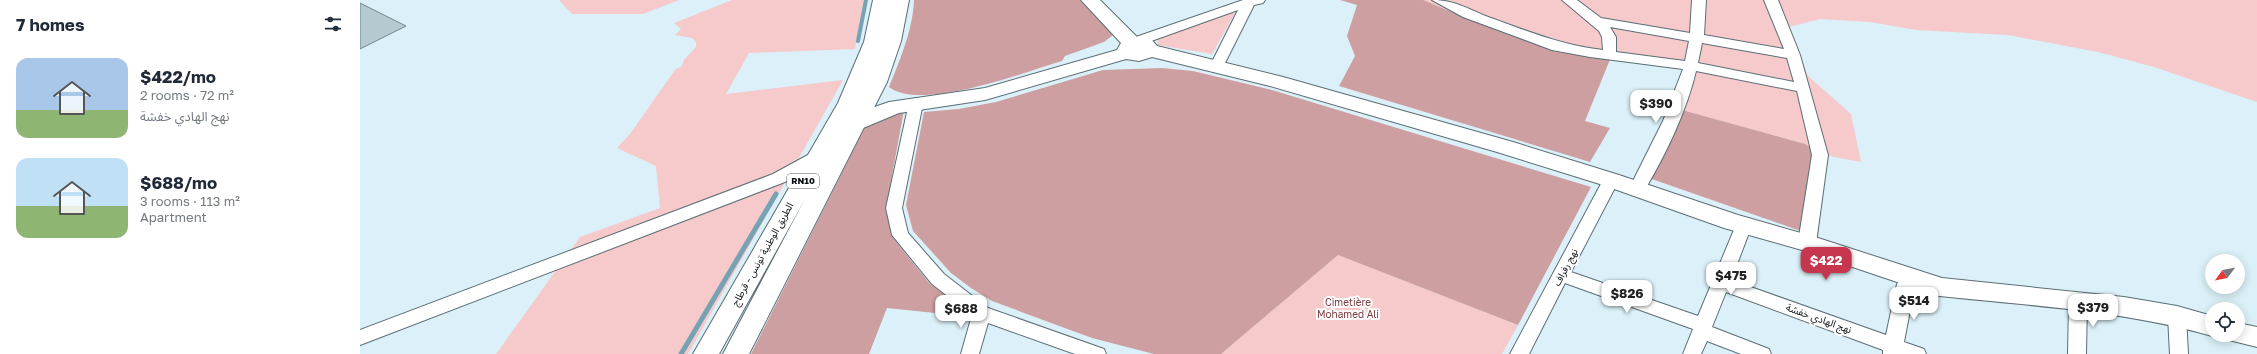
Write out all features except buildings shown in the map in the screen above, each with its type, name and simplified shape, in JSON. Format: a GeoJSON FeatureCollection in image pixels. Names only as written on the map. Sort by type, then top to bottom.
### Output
{"type":"FeatureCollection","features":[{"type":"Feature","properties":{"kind":"main road","name":"الطريق الوطنية تونس - قرطاج"},"geometry":{"type":"LineString","coordinates":[[706,354],[817,155],[848,103],[873,42],[882,0]]}},
{"type":"Feature","properties":{"kind":"main road","name":"RN10"},"geometry":{"type":"LineString","coordinates":[[736,354],[877,82],[892,41],[900,0]]}},
{"type":"Feature","properties":{"kind":"main road"},"geometry":{"type":"LineString","coordinates":[[1090,0],[1135,47]]}},
{"type":"Feature","properties":{"kind":"main road"},"geometry":{"type":"LineString","coordinates":[[856,124],[878,111],[910,103],[965,98],[1135,47],[1291,85],[1611,180],[1739,225],[1808,243],[1935,285]]}},
{"type":"Feature","properties":{"kind":"main road"},"geometry":{"type":"LineString","coordinates":[[877,82],[884,96],[910,103]]}},
{"type":"Feature","properties":{"kind":"main road"},"geometry":{"type":"LineString","coordinates":[[1739,225],[1790,251],[1864,274],[1906,284],[1935,285],[2124,307],[2177,316],[2205,324]]}},
{"type":"Feature","properties":{"kind":"main road"},"geometry":{"type":"LineString","coordinates":[[2245,334],[2257,337]]}},
{"type":"Feature","properties":{"kind":"street"},"geometry":{"type":"LineString","coordinates":[[1439,0],[1468,14],[1557,47],[1691,66],[1803,88]]}},
{"type":"Feature","properties":{"kind":"street"},"geometry":{"type":"LineString","coordinates":[[1569,0],[1596,21],[1609,34],[1612,48],[1609,54]]}},
{"type":"Feature","properties":{"kind":"street"},"geometry":{"type":"LineString","coordinates":[[1637,189],[1668,131],[1691,66],[1697,40],[1699,0]]}},
{"type":"Feature","properties":{"kind":"street"},"geometry":{"type":"LineString","coordinates":[[1770,0],[1793,56],[1803,88],[1820,155],[1808,243]]}},
{"type":"Feature","properties":{"kind":"street"},"geometry":{"type":"LineString","coordinates":[[1135,47],[1215,13],[1253,1]]}},
{"type":"Feature","properties":{"kind":"street"},"geometry":{"type":"LineString","coordinates":[[1217,66],[1253,1]]}},
{"type":"Feature","properties":{"kind":"street"},"geometry":{"type":"LineString","coordinates":[[1596,21],[1793,56]]}},
{"type":"Feature","properties":{"kind":"street"},"geometry":{"type":"LineString","coordinates":[[910,103],[894,208],[900,235],[938,278],[982,313],[1097,354]]}},
{"type":"Feature","properties":{"kind":"street"},"geometry":{"type":"LineString","coordinates":[[360,338],[779,178],[817,155]]}},
{"type":"Feature","properties":{"kind":"street","name":"نهج رفراف"},"geometry":{"type":"LineString","coordinates":[[1519,354],[1611,180]]}},
{"type":"Feature","properties":{"kind":"street"},"geometry":{"type":"LineString","coordinates":[[1692,354],[1720,283],[1739,225]]}},
{"type":"Feature","properties":{"kind":"street"},"geometry":{"type":"LineString","coordinates":[[1561,274],[1702,328],[1762,354]]}},
{"type":"Feature","properties":{"kind":"street","name":"نهج الهادي خفشة"},"geometry":{"type":"LineString","coordinates":[[1720,283],[1893,350],[1917,354]]}},
{"type":"Feature","properties":{"kind":"street"},"geometry":{"type":"LineString","coordinates":[[1893,350],[1906,284]]}},
{"type":"Feature","properties":{"kind":"street"},"geometry":{"type":"LineString","coordinates":[[2077,354],[2078,302]]}},
{"type":"Feature","properties":{"kind":"street"},"geometry":{"type":"LineString","coordinates":[[970,354],[982,313]]}},
{"type":"Feature","properties":{"kind":"street"},"geometry":{"type":"LineString","coordinates":[[2177,316],[2179,354]]}},
{"type":"Feature","properties":{"kind":"green space"},"geometry":{"type":"Polygon","coordinates":[[[559,0],[679,0],[643,14],[572,14],[559,0]]]}},
{"type":"Feature","properties":{"kind":"green space"},"geometry":{"type":"Polygon","coordinates":[[[732,0],[865,0],[855,49],[749,53],[726,94],[843,80],[688,354],[496,354],[580,237],[660,208],[656,166],[617,148],[630,134],[675,70],[682,66],[684,60],[696,47],[696,42],[692,38],[675,35],[681,29],[674,23],[732,0]]]}},
{"type":"Feature","properties":{"kind":"green space"},"geometry":{"type":"Polygon","coordinates":[[[1423,0],[2257,0],[2257,102],[2154,67],[2098,52],[2008,35],[1916,30],[1870,22],[1820,19],[1789,27],[1808,76],[1851,114],[1861,162],[1824,155],[1805,144],[1682,110],[1691,69],[1611,57],[1556,52],[1503,33],[1423,0]]]}},
{"type":"Feature","properties":{"kind":"green space"},"geometry":{"type":"Polygon","coordinates":[[[1228,10],[1235,13],[1212,54],[1157,45],[1158,38],[1228,10]]]}},
{"type":"Feature","properties":{"kind":"green space","name":"Cimetière Mohamed Ali"},"geometry":{"type":"Polygon","coordinates":[[[1338,255],[1518,325],[1502,354],[1221,354],[1338,255]]]}},
{"type":"Feature","properties":{"kind":"shaded area"},"geometry":{"type":"Polygon","coordinates":[[[914,0],[1080,0],[1113,35],[1104,42],[1065,56],[1062,61],[999,81],[948,93],[924,95],[904,94],[889,87],[909,33],[914,0]]]}},
{"type":"Feature","properties":{"kind":"shaded area"},"geometry":{"type":"Polygon","coordinates":[[[1340,0],[1423,0],[1503,33],[1556,52],[1611,57],[1585,121],[1610,128],[1590,162],[1339,86],[1355,56],[1347,36],[1357,5],[1340,0]]]}},
{"type":"Feature","properties":{"kind":"shaded area"},"geometry":{"type":"Polygon","coordinates":[[[1162,68],[1193,71],[1272,90],[1591,187],[1518,325],[1338,255],[1221,354],[1154,354],[1092,338],[992,301],[951,273],[913,231],[906,205],[924,112],[959,109],[996,102],[1103,70],[1162,68]]]}},
{"type":"Feature","properties":{"kind":"shaded area"},"geometry":{"type":"Polygon","coordinates":[[[904,110],[886,208],[893,238],[930,284],[954,300],[964,316],[887,308],[869,354],[751,354],[867,123],[904,110]]]}},
{"type":"Feature","properties":{"kind":"shaded area"},"geometry":{"type":"Polygon","coordinates":[[[1682,110],[1805,144],[1824,155],[1818,237],[1646,177],[1682,110]]]}},
{"type":"Feature","properties":{"kind":"waterway"},"geometry":{"type":"LineString","coordinates":[[858,41],[866,0]]}},
{"type":"Feature","properties":{"kind":"waterway"},"geometry":{"type":"LineString","coordinates":[[681,354],[776,194]]}}]}
